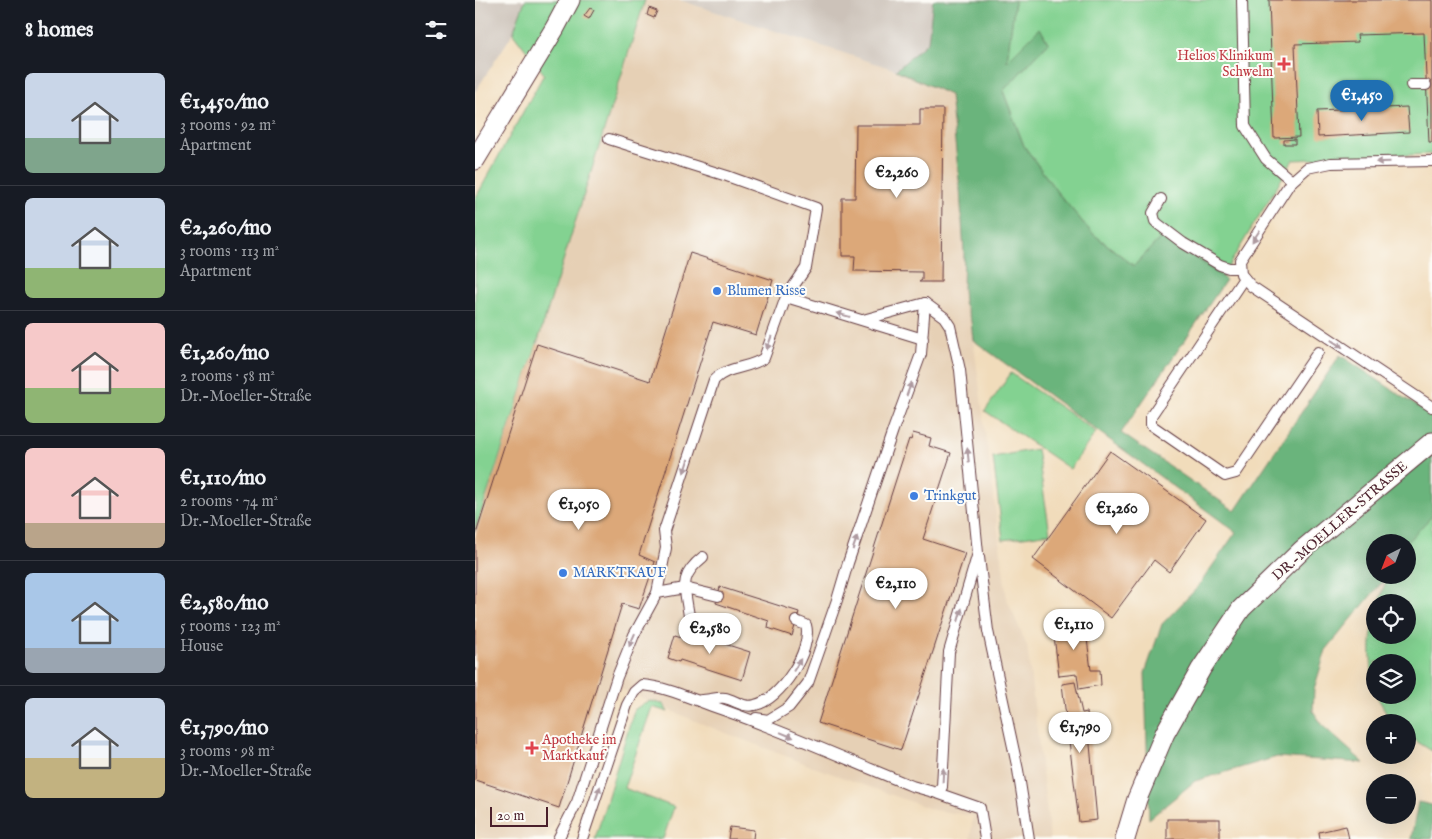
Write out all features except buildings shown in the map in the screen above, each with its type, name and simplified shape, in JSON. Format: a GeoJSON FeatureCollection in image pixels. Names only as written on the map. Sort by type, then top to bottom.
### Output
{"type":"FeatureCollection","features":[{"type":"Feature","properties":{"kind":"street"},"geometry":{"type":"LineString","coordinates":[[475,160],[570,0]]}},
{"type":"Feature","properties":{"kind":"street","name":"DR.-MOELLER-STRASSE"},"geometry":{"type":"LineString","coordinates":[[1125,839],[1137,799],[1165,733],[1201,669],[1241,609],[1302,550],[1432,442]]}},
{"type":"Feature","properties":{"kind":"lane"},"geometry":{"type":"LineString","coordinates":[[1242,0],[1245,126],[1265,158],[1292,181]]}},
{"type":"Feature","properties":{"kind":"lane"},"geometry":{"type":"LineString","coordinates":[[1411,85],[1426,84]]}},
{"type":"Feature","properties":{"kind":"lane"},"geometry":{"type":"LineString","coordinates":[[558,839],[577,802],[617,677],[634,635],[657,592],[666,548],[663,531],[714,380],[730,370],[764,358],[785,297],[806,268],[816,208],[727,176],[609,139]]}},
{"type":"Feature","properties":{"kind":"lane"},"geometry":{"type":"LineString","coordinates":[[1432,161],[1331,163],[1307,168],[1292,181],[1240,260],[1242,273],[1251,286],[1432,407]]}},
{"type":"Feature","properties":{"kind":"lane"},"geometry":{"type":"LineString","coordinates":[[1161,199],[1154,209],[1153,217],[1163,229],[1211,261],[1242,273]]}},
{"type":"Feature","properties":{"kind":"lane"},"geometry":{"type":"LineString","coordinates":[[1242,273],[1151,416],[1151,425],[1225,476],[1236,473],[1318,352]]}},
{"type":"Feature","properties":{"kind":"lane"},"geometry":{"type":"LineString","coordinates":[[785,297],[923,339]]}},
{"type":"Feature","properties":{"kind":"lane"},"geometry":{"type":"LineString","coordinates":[[863,320],[925,303]]}},
{"type":"Feature","properties":{"kind":"lane"},"geometry":{"type":"LineString","coordinates":[[742,716],[768,720],[789,707],[808,683],[890,439],[921,354],[925,303]]}},
{"type":"Feature","properties":{"kind":"lane"},"geometry":{"type":"LineString","coordinates":[[925,303],[944,317],[950,326],[954,344],[959,370],[978,553],[989,631],[1018,770],[1029,839]]}},
{"type":"Feature","properties":{"kind":"lane"},"geometry":{"type":"LineString","coordinates":[[937,792],[942,786],[949,652],[978,553]]}},
{"type":"Feature","properties":{"kind":"lane"},"geometry":{"type":"LineString","coordinates":[[689,616],[685,588],[686,575],[693,565],[703,557]]}},
{"type":"Feature","properties":{"kind":"lane"},"geometry":{"type":"LineString","coordinates":[[657,592],[685,588],[718,596]]}},
{"type":"Feature","properties":{"kind":"lane"},"geometry":{"type":"LineString","coordinates":[[698,701],[724,698],[745,706],[754,706],[764,702],[779,689],[801,657],[808,634],[806,625],[796,621]]}},
{"type":"Feature","properties":{"kind":"lane"},"geometry":{"type":"LineString","coordinates":[[582,839],[627,705],[634,692],[642,685],[653,686],[742,716],[912,786],[937,792],[980,808],[985,839]]}},
{"type":"Feature","properties":{"kind":"shaded area"},"geometry":{"type":"Polygon","coordinates":[[[475,0],[525,0],[513,33],[475,92],[475,0]]]}},
{"type":"Feature","properties":{"kind":"shaded area"},"geometry":{"type":"Polygon","coordinates":[[[645,0],[679,0],[896,70],[950,95],[960,189],[964,253],[964,302],[971,321],[1007,599],[1027,646],[1050,839],[970,839],[973,816],[934,810],[819,769],[700,723],[609,684],[575,787],[544,839],[487,839],[475,836],[475,531],[537,344],[645,0]]]}},
{"type":"Feature","properties":{"kind":"shaded area"},"geometry":{"type":"Polygon","coordinates":[[[679,0],[933,0],[928,42],[896,70],[679,0]]]}},
{"type":"Feature","properties":{"kind":"green space"},"geometry":{"type":"Polygon","coordinates":[[[525,0],[645,0],[537,344],[475,531],[475,199],[544,74],[513,33],[525,0]]]}},
{"type":"Feature","properties":{"kind":"green space"},"geometry":{"type":"Polygon","coordinates":[[[933,0],[1015,0],[1007,61],[1040,28],[1048,43],[1003,91],[1024,146],[1057,192],[1092,233],[1134,266],[1164,234],[1226,280],[1121,433],[1235,511],[1340,355],[1432,416],[1432,516],[1415,534],[1366,534],[1366,584],[1381,584],[1372,594],[1366,594],[1366,602],[1326,650],[1314,689],[1313,711],[1324,727],[1364,763],[1277,757],[1195,781],[1149,819],[1145,673],[1162,624],[1197,588],[1236,532],[973,340],[971,321],[964,302],[964,253],[960,189],[950,95],[896,70],[928,42],[933,0]]]}},
{"type":"Feature","properties":{"kind":"green space"},"geometry":{"type":"Polygon","coordinates":[[[1015,0],[1432,0],[1432,154],[1293,160],[1222,277],[1165,234],[1134,266],[1092,233],[1057,192],[1024,146],[1003,91],[1048,43],[1040,28],[1006,62],[1015,0]]]}},
{"type":"Feature","properties":{"kind":"green space"},"geometry":{"type":"Polygon","coordinates":[[[1011,373],[1096,432],[1070,469],[985,411],[1011,373]]]}},
{"type":"Feature","properties":{"kind":"green space"},"geometry":{"type":"Polygon","coordinates":[[[1037,449],[1050,533],[1003,540],[993,457],[1037,449]]]}},
{"type":"Feature","properties":{"kind":"green space"},"geometry":{"type":"Polygon","coordinates":[[[1432,516],[1432,751],[1416,741],[1416,714],[1387,714],[1381,704],[1416,704],[1416,654],[1371,654],[1371,644],[1416,644],[1416,594],[1382,594],[1385,584],[1416,584],[1416,534],[1414,534],[1432,516]]]}},
{"type":"Feature","properties":{"kind":"green space"},"geometry":{"type":"Polygon","coordinates":[[[651,701],[663,704],[668,712],[652,707],[624,788],[674,807],[663,839],[595,839],[634,710],[644,703],[651,701]]]}},
{"type":"Feature","properties":{"kind":"green space"},"geometry":{"type":"Polygon","coordinates":[[[1418,802],[1432,805],[1432,839],[1411,839],[1414,824],[1416,824],[1418,802]]]}},
{"type":"Feature","properties":{"kind":"place","name":"Helios Klinikum Schwelm"},"geometry":{"type":"Point","coordinates":[1284,64]}},
{"type":"Feature","properties":{"kind":"place","name":"Blumen Risse"},"geometry":{"type":"Point","coordinates":[717,291]}},
{"type":"Feature","properties":{"kind":"place","name":"Trinkgut"},"geometry":{"type":"Point","coordinates":[914,496]}},
{"type":"Feature","properties":{"kind":"place","name":"MARKTKAUF"},"geometry":{"type":"Point","coordinates":[563,573]}},
{"type":"Feature","properties":{"kind":"place","name":"Apotheke im Marktkauf"},"geometry":{"type":"Point","coordinates":[532,748]}}]}
